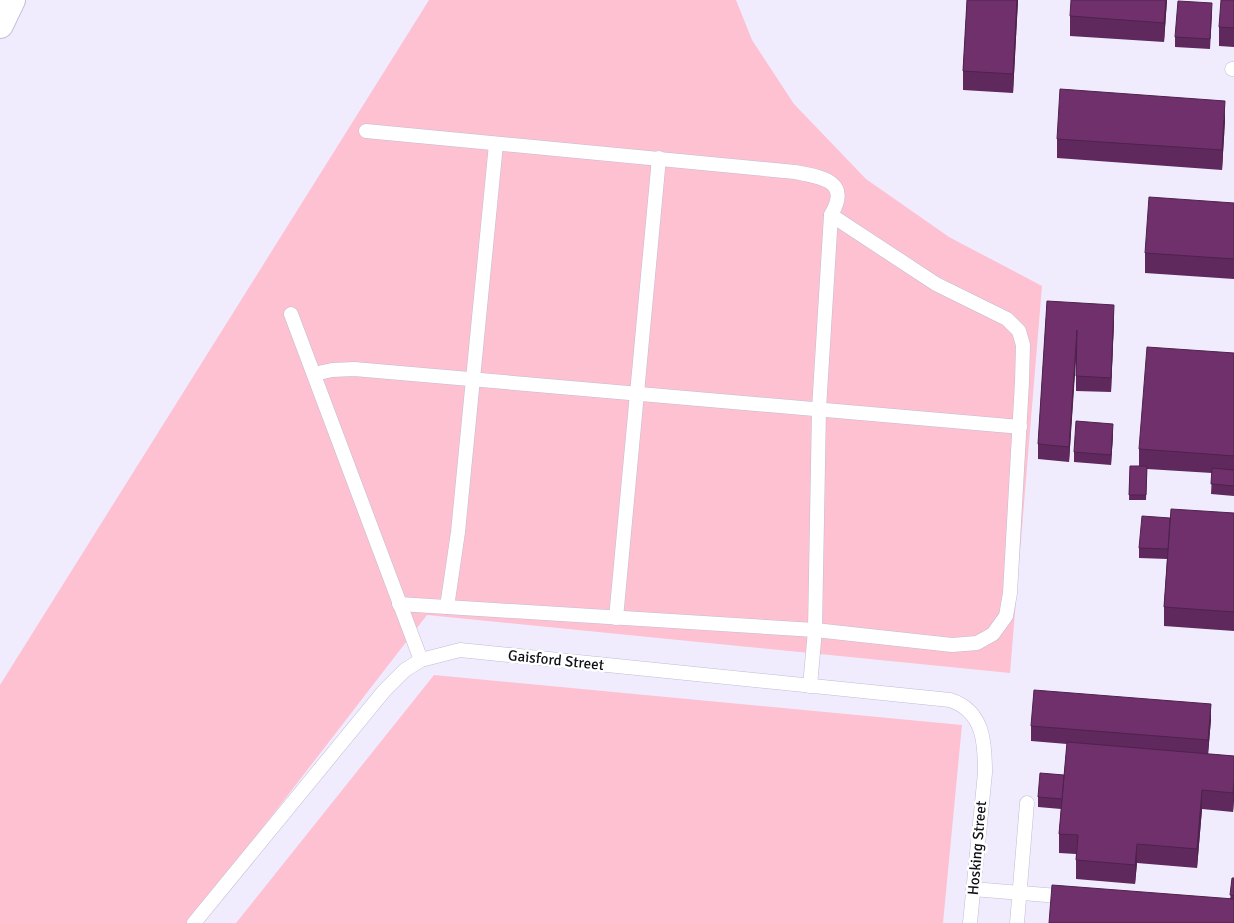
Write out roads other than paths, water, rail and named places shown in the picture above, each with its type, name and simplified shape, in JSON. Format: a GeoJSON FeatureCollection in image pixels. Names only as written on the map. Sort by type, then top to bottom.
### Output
{"type":"FeatureCollection","features":[{"type":"Feature","properties":{"kind":"street"},"geometry":{"type":"LineString","coordinates":[[0,25],[12,0]]}},
{"type":"Feature","properties":{"kind":"lane"},"geometry":{"type":"LineString","coordinates":[[366,131],[795,172],[821,177],[833,184],[837,192],[838,202],[831,215],[819,408],[815,630],[810,686]]}},
{"type":"Feature","properties":{"kind":"lane"},"geometry":{"type":"LineString","coordinates":[[447,607],[458,532],[496,144]]}},
{"type":"Feature","properties":{"kind":"lane"},"geometry":{"type":"LineString","coordinates":[[616,618],[658,158]]}},
{"type":"Feature","properties":{"kind":"lane"},"geometry":{"type":"LineString","coordinates":[[399,604],[815,630],[952,645],[977,643],[993,634],[1006,616],[1010,593],[1023,346],[1019,331],[1007,320],[936,284],[831,215]]}},
{"type":"Feature","properties":{"kind":"lane"},"geometry":{"type":"LineString","coordinates":[[292,314],[421,660]]}},
{"type":"Feature","properties":{"kind":"lane"},"geometry":{"type":"LineString","coordinates":[[314,374],[332,370],[354,369],[1020,427]]}},
{"type":"Feature","properties":{"kind":"lane","name":"Gaisford Street"},"geometry":{"type":"LineString","coordinates":[[194,923],[384,691],[405,670],[421,660],[460,650],[950,700],[961,703],[972,713],[981,729],[985,750],[984,773]]}},
{"type":"Feature","properties":{"kind":"lane","name":"Hosking Street"},"geometry":{"type":"LineString","coordinates":[[970,923],[984,773]]}},
{"type":"Feature","properties":{"kind":"lane"},"geometry":{"type":"LineString","coordinates":[[1017,923],[1027,803]]}},
{"type":"Feature","properties":{"kind":"lane"},"geometry":{"type":"LineString","coordinates":[[973,889],[1088,899]]}}]}
